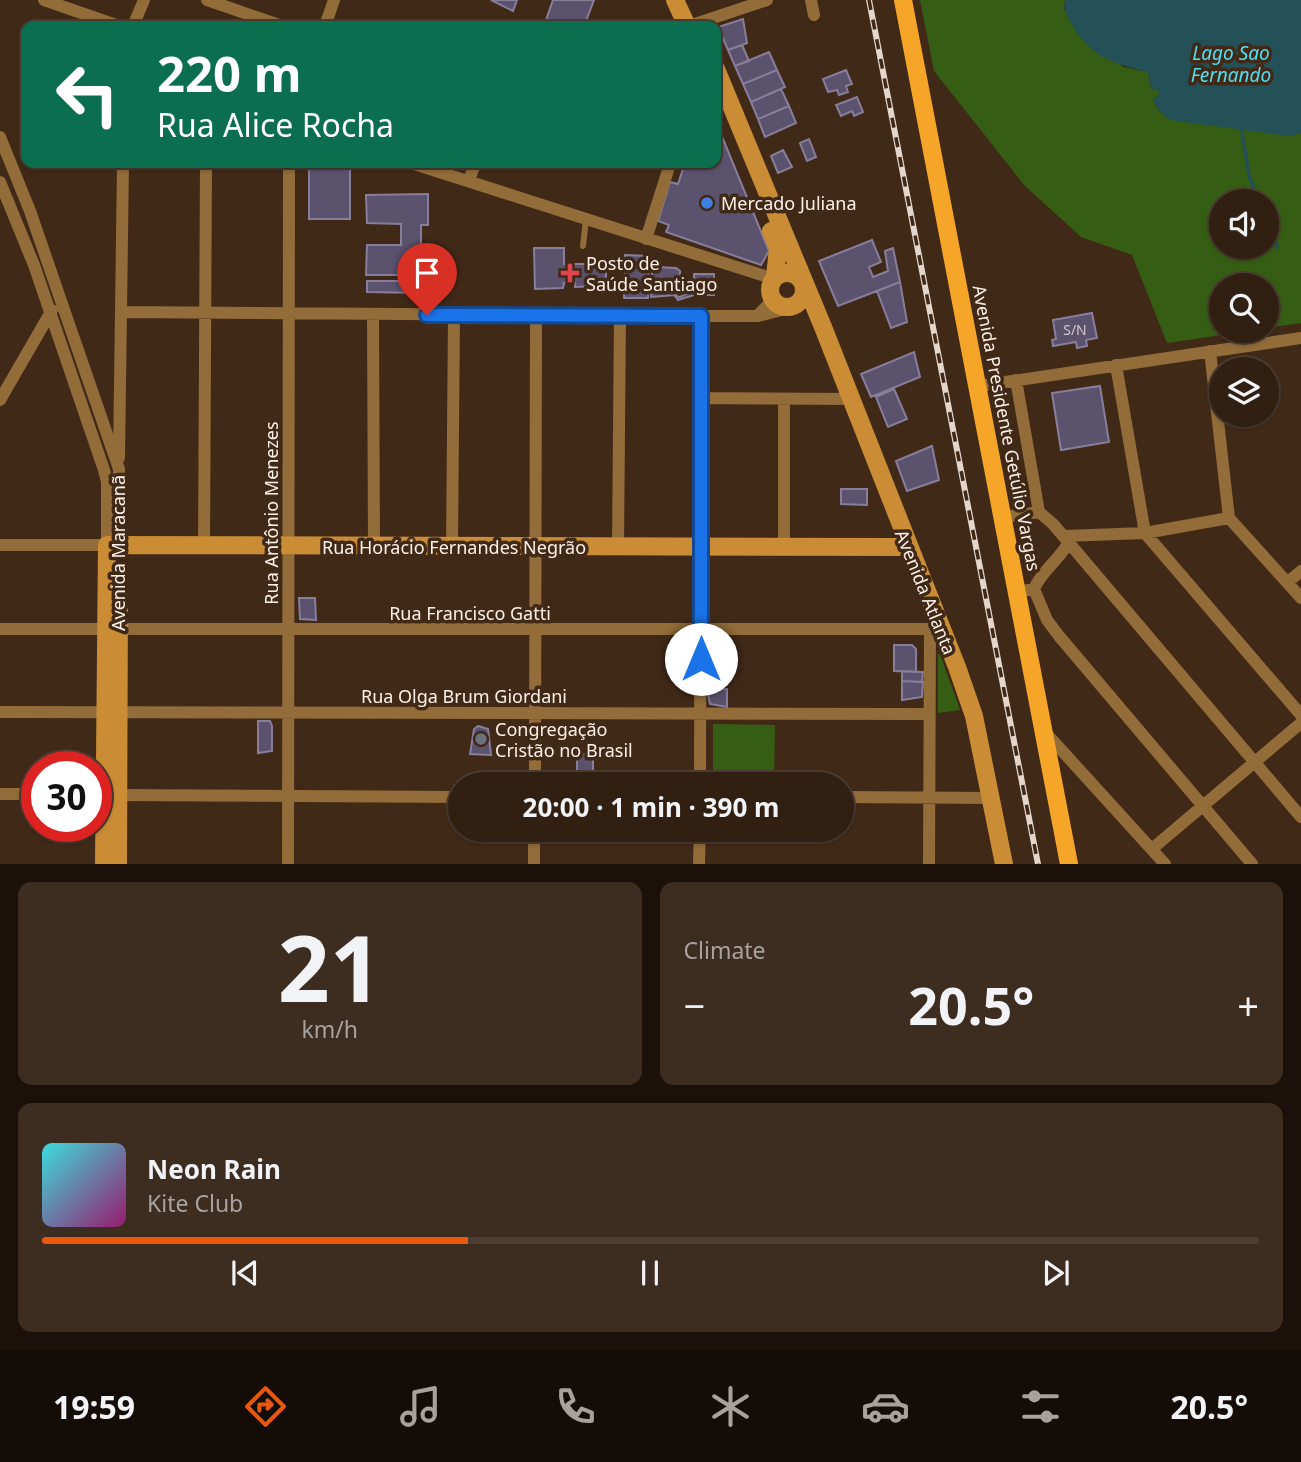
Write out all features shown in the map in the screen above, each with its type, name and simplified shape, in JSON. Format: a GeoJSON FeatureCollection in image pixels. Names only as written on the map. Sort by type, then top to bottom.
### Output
{"type":"FeatureCollection","features":[{"type":"Feature","properties":{"kind":"main road","name":"Avenida Presidente Getúlio Vargas"},"geometry":{"type":"LineString","coordinates":[[903,0],[1004,517],[1026,591],[1042,729],[1069,863]]}},
{"type":"Feature","properties":{"kind":"street"},"geometry":{"type":"LineString","coordinates":[[44,0],[105,21]]}},
{"type":"Feature","properties":{"kind":"street"},"geometry":{"type":"LineString","coordinates":[[135,21],[144,0]]}},
{"type":"Feature","properties":{"kind":"street"},"geometry":{"type":"LineString","coordinates":[[207,0],[268,21]]}},
{"type":"Feature","properties":{"kind":"street"},"geometry":{"type":"LineString","coordinates":[[327,21],[334,0]]}},
{"type":"Feature","properties":{"kind":"street"},"geometry":{"type":"LineString","coordinates":[[675,0],[689,21]]}},
{"type":"Feature","properties":{"kind":"street"},"geometry":{"type":"LineString","coordinates":[[687,0],[691,21]]}},
{"type":"Feature","properties":{"kind":"street"},"geometry":{"type":"LineString","coordinates":[[704,21],[744,4],[767,0]]}},
{"type":"Feature","properties":{"kind":"street"},"geometry":{"type":"LineString","coordinates":[[811,0],[814,15]]}},
{"type":"Feature","properties":{"kind":"street","name":"Avenida Atlanta"},"geometry":{"type":"LineString","coordinates":[[721,97],[823,327],[908,547],[935,629],[974,716],[1004,863]]}},
{"type":"Feature","properties":{"kind":"street","name":"Avenida Atlanta"},"geometry":{"type":"LineString","coordinates":[[721,98],[778,248],[775,278]]}},
{"type":"Feature","properties":{"kind":"street","name":"Avenida Maracanã"},"geometry":{"type":"LineString","coordinates":[[0,137],[61,299],[119,469],[113,545],[112,751]]}},
{"type":"Feature","properties":{"kind":"street"},"geometry":{"type":"LineString","coordinates":[[104,470],[119,469],[123,168]]}},
{"type":"Feature","properties":{"kind":"street"},"geometry":{"type":"LineString","coordinates":[[204,546],[206,168]]}},
{"type":"Feature","properties":{"kind":"street","name":"Rua Antônio Menezes"},"geometry":{"type":"LineString","coordinates":[[288,863],[289,168]]}},
{"type":"Feature","properties":{"kind":"street"},"geometry":{"type":"LineString","coordinates":[[122,313],[758,316],[781,304],[802,299],[803,283],[791,273],[775,278],[427,168]]}},
{"type":"Feature","properties":{"kind":"street"},"geometry":{"type":"LineString","coordinates":[[469,181],[473,168]]}},
{"type":"Feature","properties":{"kind":"street"},"geometry":{"type":"LineString","coordinates":[[646,239],[667,168]]}},
{"type":"Feature","properties":{"kind":"street","name":"Avenida Maracanã"},"geometry":{"type":"LineString","coordinates":[[0,182],[50,313],[104,470],[113,545]]}},
{"type":"Feature","properties":{"kind":"street"},"geometry":{"type":"LineString","coordinates":[[775,278],[770,290],[781,304],[823,327]]}},
{"type":"Feature","properties":{"kind":"street"},"geometry":{"type":"LineString","coordinates":[[0,400],[50,313],[61,299]]}},
{"type":"Feature","properties":{"kind":"street"},"geometry":{"type":"LineString","coordinates":[[373,315],[374,546]]}},
{"type":"Feature","properties":{"kind":"street"},"geometry":{"type":"LineString","coordinates":[[452,546],[454,315]]}},
{"type":"Feature","properties":{"kind":"street"},"geometry":{"type":"LineString","coordinates":[[535,772],[536,315]]}},
{"type":"Feature","properties":{"kind":"street"},"geometry":{"type":"LineString","coordinates":[[618,547],[620,316]]}},
{"type":"Feature","properties":{"kind":"street"},"geometry":{"type":"LineString","coordinates":[[700,772],[701,316]]}},
{"type":"Feature","properties":{"kind":"street"},"geometry":{"type":"LineString","coordinates":[[979,386],[1301,338]]}},
{"type":"Feature","properties":{"kind":"street"},"geometry":{"type":"LineString","coordinates":[[1210,351],[1228,518],[1301,598]]}},
{"type":"Feature","properties":{"kind":"street"},"geometry":{"type":"LineString","coordinates":[[1116,365],[1145,533],[1301,715]]}},
{"type":"Feature","properties":{"kind":"street"},"geometry":{"type":"LineString","coordinates":[[1016,380],[1039,512],[1066,540],[1301,817]]}},
{"type":"Feature","properties":{"kind":"street"},"geometry":{"type":"LineString","coordinates":[[702,398],[851,399]]}},
{"type":"Feature","properties":{"kind":"street"},"geometry":{"type":"LineString","coordinates":[[784,399],[784,546]]}},
{"type":"Feature","properties":{"kind":"street"},"geometry":{"type":"LineString","coordinates":[[1004,517],[1039,512]]}},
{"type":"Feature","properties":{"kind":"street"},"geometry":{"type":"LineString","coordinates":[[1066,540],[1145,533],[1228,518]]}},
{"type":"Feature","properties":{"kind":"street"},"geometry":{"type":"LineString","coordinates":[[1066,540],[1059,559],[1026,591],[1053,628],[1252,863]]}},
{"type":"Feature","properties":{"kind":"street","name":"Rua Horácio Fernandes Negrão"},"geometry":{"type":"LineString","coordinates":[[0,545],[908,547]]}},
{"type":"Feature","properties":{"kind":"street"},"geometry":{"type":"LineString","coordinates":[[1288,582],[1301,571]]}},
{"type":"Feature","properties":{"kind":"street","name":"Rua Francisco Gatti"},"geometry":{"type":"LineString","coordinates":[[0,629],[935,629]]}},
{"type":"Feature","properties":{"kind":"street"},"geometry":{"type":"LineString","coordinates":[[929,863],[929,714],[935,629]]}},
{"type":"Feature","properties":{"kind":"street","name":"Rua Olga Brum Giordani"},"geometry":{"type":"LineString","coordinates":[[0,712],[929,714]]}},
{"type":"Feature","properties":{"kind":"street"},"geometry":{"type":"LineString","coordinates":[[1153,848],[1301,723]]}},
{"type":"Feature","properties":{"kind":"street"},"geometry":{"type":"LineString","coordinates":[[1042,729],[1165,863]]}},
{"type":"Feature","properties":{"kind":"street"},"geometry":{"type":"LineString","coordinates":[[0,794],[21,794]]}},
{"type":"Feature","properties":{"kind":"street"},"geometry":{"type":"LineString","coordinates":[[112,795],[448,797]]}},
{"type":"Feature","properties":{"kind":"street"},"geometry":{"type":"LineString","coordinates":[[854,797],[991,798]]}},
{"type":"Feature","properties":{"kind":"street","name":"Avenida Maracanã"},"geometry":{"type":"LineString","coordinates":[[112,829],[118,863]]}},
{"type":"Feature","properties":{"kind":"street","name":"Avenida Maracanã"},"geometry":{"type":"LineString","coordinates":[[104,863],[105,842]]}},
{"type":"Feature","properties":{"kind":"street"},"geometry":{"type":"LineString","coordinates":[[534,842],[534,863]]}},
{"type":"Feature","properties":{"kind":"street"},"geometry":{"type":"LineString","coordinates":[[699,842],[699,863]]}},
{"type":"Feature","properties":{"kind":"lane"},"geometry":{"type":"LineString","coordinates":[[583,246],[586,219]]}},
{"type":"Feature","properties":{"kind":"green space"},"geometry":{"type":"Polygon","coordinates":[[[920,0],[1065,0],[1064,9],[1123,67],[1148,72],[1151,88],[1158,90],[1159,95],[1153,100],[1159,111],[1289,136],[1301,133],[1301,323],[1279,326],[1279,273],[1209,273],[1209,337],[1167,343],[1132,255],[1081,237],[1025,186],[934,71],[920,0]]]}},
{"type":"Feature","properties":{"kind":"green space"},"geometry":{"type":"Polygon","coordinates":[[[940,654],[960,710],[938,713],[940,654]]]}},
{"type":"Feature","properties":{"kind":"green space"},"geometry":{"type":"Polygon","coordinates":[[[713,724],[775,725],[774,772],[713,772],[713,724]]]}},
{"type":"Feature","properties":{"kind":"water","name":"Lago Sao Fernando"},"geometry":{"type":"Polygon","coordinates":[[[1065,0],[1301,0],[1301,133],[1289,136],[1170,120],[1159,111],[1153,99],[1159,95],[1158,90],[1151,88],[1148,72],[1105,58],[1087,45],[1068,17],[1065,0]]]}},
{"type":"Feature","properties":{"kind":"building"},"geometry":{"type":"Polygon","coordinates":[[[491,0],[517,0],[513,11],[491,0]]]}},
{"type":"Feature","properties":{"kind":"building"},"geometry":{"type":"Polygon","coordinates":[[[553,0],[594,0],[586,21],[546,20],[553,0]]]}},
{"type":"Feature","properties":{"kind":"building"},"geometry":{"type":"Polygon","coordinates":[[[743,19],[747,43],[728,50],[721,34],[721,26],[743,19]]]}},
{"type":"Feature","properties":{"kind":"building"},"geometry":{"type":"Polygon","coordinates":[[[742,45],[749,61],[735,66],[728,50],[742,45]]]}},
{"type":"Feature","properties":{"kind":"building"},"geometry":{"type":"Polygon","coordinates":[[[769,52],[777,70],[743,84],[735,66],[769,52]]]}},
{"type":"Feature","properties":{"kind":"building"},"geometry":{"type":"Polygon","coordinates":[[[777,70],[785,87],[751,102],[743,84],[777,70]]]}},
{"type":"Feature","properties":{"kind":"building"},"geometry":{"type":"Polygon","coordinates":[[[846,70],[852,84],[846,86],[848,92],[839,95],[837,90],[828,92],[823,79],[846,70]]]}},
{"type":"Feature","properties":{"kind":"building"},"geometry":{"type":"Polygon","coordinates":[[[781,89],[789,106],[758,119],[751,102],[781,89]]]}},
{"type":"Feature","properties":{"kind":"building"},"geometry":{"type":"Polygon","coordinates":[[[857,97],[863,112],[854,116],[852,111],[841,116],[836,105],[857,97]]]}},
{"type":"Feature","properties":{"kind":"building"},"geometry":{"type":"Polygon","coordinates":[[[789,106],[796,123],[765,137],[758,119],[789,106]]]}},
{"type":"Feature","properties":{"kind":"building","name":"Mercado Juliana"},"geometry":{"type":"Polygon","coordinates":[[[721,134],[769,251],[761,265],[666,232],[669,225],[658,221],[670,182],[678,184],[683,168],[721,168],[721,134]]]}},
{"type":"Feature","properties":{"kind":"building"},"geometry":{"type":"Polygon","coordinates":[[[809,139],[816,157],[807,161],[800,143],[809,139]]]}},
{"type":"Feature","properties":{"kind":"building"},"geometry":{"type":"Polygon","coordinates":[[[783,150],[792,167],[778,173],[771,156],[783,150]]]}},
{"type":"Feature","properties":{"kind":"building"},"geometry":{"type":"Polygon","coordinates":[[[309,168],[350,168],[350,219],[309,219],[309,168]]]}},
{"type":"Feature","properties":{"kind":"building"},"geometry":{"type":"Polygon","coordinates":[[[428,194],[428,225],[421,225],[421,245],[431,245],[431,275],[409,275],[409,281],[421,281],[422,293],[367,292],[367,281],[400,281],[400,275],[366,275],[367,245],[401,245],[401,224],[367,223],[366,195],[428,194]]]}},
{"type":"Feature","properties":{"kind":"building"},"geometry":{"type":"Polygon","coordinates":[[[872,240],[881,262],[869,267],[873,277],[888,271],[885,251],[893,248],[900,282],[838,306],[819,261],[872,240]]]}},
{"type":"Feature","properties":{"kind":"building","name":"Posto de Saúde Santiago"},"geometry":{"type":"Polygon","coordinates":[[[534,248],[564,248],[564,264],[606,264],[606,286],[575,287],[575,283],[564,283],[563,288],[535,289],[534,248]]]}},
{"type":"Feature","properties":{"kind":"building"},"geometry":{"type":"Polygon","coordinates":[[[625,255],[649,256],[648,298],[624,298],[625,255]]]}},
{"type":"Feature","properties":{"kind":"building"},"geometry":{"type":"Polygon","coordinates":[[[657,267],[676,268],[680,271],[680,290],[676,295],[651,297],[652,270],[657,267]]]}},
{"type":"Feature","properties":{"kind":"building"},"geometry":{"type":"Polygon","coordinates":[[[694,274],[714,274],[714,295],[694,295],[678,300],[675,296],[680,297],[694,290],[694,274]]]}},
{"type":"Feature","properties":{"kind":"building"},"geometry":{"type":"Polygon","coordinates":[[[900,282],[907,322],[891,328],[877,291],[900,282]]]}},
{"type":"Feature","properties":{"kind":"building"},"geometry":{"type":"Polygon","coordinates":[[[1092,313],[1097,338],[1086,340],[1087,346],[1077,348],[1076,342],[1053,346],[1052,340],[1056,339],[1053,320],[1092,313]]]}},
{"type":"Feature","properties":{"kind":"building"},"geometry":{"type":"Polygon","coordinates":[[[914,352],[920,377],[871,397],[861,374],[914,352]]]}},
{"type":"Feature","properties":{"kind":"building"},"geometry":{"type":"Polygon","coordinates":[[[1100,386],[1109,442],[1061,450],[1052,393],[1100,386]]]}},
{"type":"Feature","properties":{"kind":"building"},"geometry":{"type":"Polygon","coordinates":[[[894,389],[907,419],[888,427],[876,397],[894,389]]]}},
{"type":"Feature","properties":{"kind":"building"},"geometry":{"type":"Polygon","coordinates":[[[932,446],[939,480],[907,491],[896,461],[932,446]]]}},
{"type":"Feature","properties":{"kind":"building"},"geometry":{"type":"Polygon","coordinates":[[[841,489],[867,489],[867,505],[841,504],[841,489]]]}},
{"type":"Feature","properties":{"kind":"building"},"geometry":{"type":"Polygon","coordinates":[[[299,598],[315,598],[316,620],[300,619],[299,598]]]}},
{"type":"Feature","properties":{"kind":"building"},"geometry":{"type":"Polygon","coordinates":[[[894,645],[912,645],[916,649],[916,672],[894,671],[894,645]]]}},
{"type":"Feature","properties":{"kind":"building"},"geometry":{"type":"Polygon","coordinates":[[[902,671],[923,672],[922,682],[902,681],[902,671]]]}},
{"type":"Feature","properties":{"kind":"building"},"geometry":{"type":"Polygon","coordinates":[[[902,681],[923,682],[922,697],[902,700],[902,681]]]}},
{"type":"Feature","properties":{"kind":"building"},"geometry":{"type":"Polygon","coordinates":[[[727,689],[727,707],[710,704],[707,690],[727,689]]]}},
{"type":"Feature","properties":{"kind":"building"},"geometry":{"type":"Polygon","coordinates":[[[258,721],[270,721],[272,751],[258,753],[258,721]]]}},
{"type":"Feature","properties":{"kind":"building"},"geometry":{"type":"Polygon","coordinates":[[[478,726],[488,729],[491,755],[470,754],[474,729],[478,726]]]}},
{"type":"Feature","properties":{"kind":"building"},"geometry":{"type":"Polygon","coordinates":[[[577,754],[593,754],[593,772],[577,772],[577,754]]]}},
{"type":"Feature","properties":{"kind":"waterway"},"geometry":{"type":"LineString","coordinates":[[1241,125],[1249,176],[1254,189]]}},
{"type":"Feature","properties":{"kind":"railway"},"geometry":{"type":"LineString","coordinates":[[869,0],[1038,864]]}},
{"type":"Feature","properties":{"kind":"place","name":"Mercado Juliana"},"geometry":{"type":"Point","coordinates":[707,203]}},
{"type":"Feature","properties":{"kind":"place","name":"Posto de Saúde Santiago"},"geometry":{"type":"Point","coordinates":[570,273]}},
{"type":"Feature","properties":{"kind":"place","name":"Congregação Cristão no Brasil"},"geometry":{"type":"Point","coordinates":[481,739]}},
{"type":"Feature","properties":{"kind":"route"},"geometry":{"type":"LineString","coordinates":[[427,315],[701,316],[701,659]]}}]}
